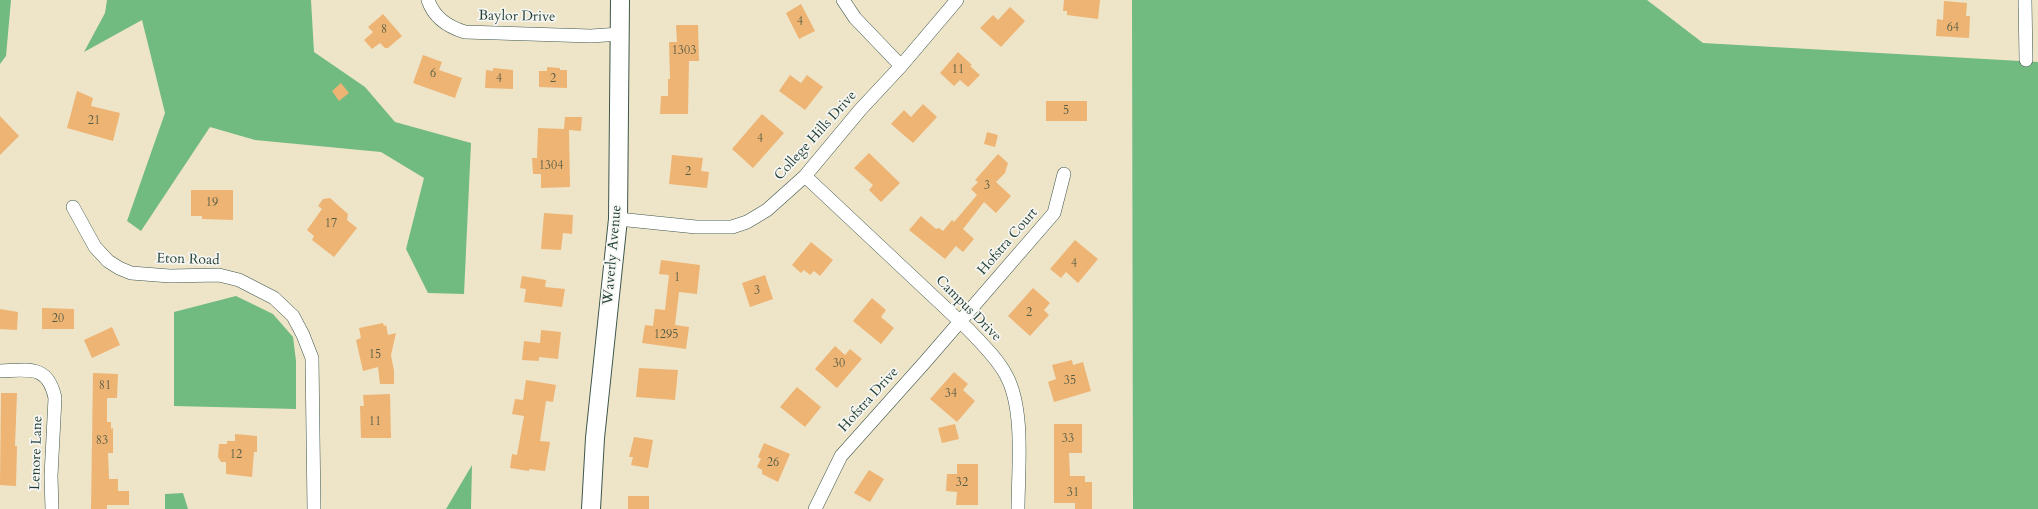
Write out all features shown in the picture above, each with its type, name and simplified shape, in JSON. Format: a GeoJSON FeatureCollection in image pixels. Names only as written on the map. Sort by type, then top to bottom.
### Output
{"type":"FeatureCollection","features":[{"type":"Feature","properties":{"kind":"street","name":"Baylor Drive"},"geometry":{"type":"LineString","coordinates":[[428,0],[430,7],[442,21],[453,29],[465,32],[591,36],[620,34]]}},
{"type":"Feature","properties":{"kind":"street","name":"Waverly Avenue"},"geometry":{"type":"LineString","coordinates":[[591,509],[595,438],[618,219],[620,0]]}},
{"type":"Feature","properties":{"kind":"street"},"geometry":{"type":"LineString","coordinates":[[843,0],[855,18],[901,66]]}},
{"type":"Feature","properties":{"kind":"street","name":"College Hills Drive"},"geometry":{"type":"LineString","coordinates":[[618,219],[696,227],[732,227],[747,222],[767,210],[805,176],[860,110],[901,66],[957,0]]}},
{"type":"Feature","properties":{"kind":"street"},"geometry":{"type":"LineString","coordinates":[[2025,0],[2026,60]]}},
{"type":"Feature","properties":{"kind":"street","name":"Hofstra Court"},"geometry":{"type":"LineString","coordinates":[[959,321],[1054,213],[1064,174]]}},
{"type":"Feature","properties":{"kind":"street","name":"Campus Drive"},"geometry":{"type":"LineString","coordinates":[[805,176],[959,321],[988,350],[1007,375],[1014,398],[1019,430],[1018,509]]}},
{"type":"Feature","properties":{"kind":"street","name":"Eton Road"},"geometry":{"type":"LineString","coordinates":[[73,208],[95,247],[108,261],[119,268],[131,273],[189,277],[219,275],[239,280],[274,298],[293,316],[303,335],[312,358],[314,509]]}},
{"type":"Feature","properties":{"kind":"street","name":"Hofstra Drive"},"geometry":{"type":"LineString","coordinates":[[815,509],[840,456],[925,362],[959,321]]}},
{"type":"Feature","properties":{"kind":"street","name":"Lenore Lane"},"geometry":{"type":"LineString","coordinates":[[0,371],[26,370],[42,373],[50,380],[55,398],[52,427],[52,509]]}},
{"type":"Feature","properties":{"kind":"green space"},"geometry":{"type":"Polygon","coordinates":[[[0,0],[11,0],[6,56],[0,64],[0,0]]]}},
{"type":"Feature","properties":{"kind":"green space"},"geometry":{"type":"Polygon","coordinates":[[[107,0],[311,0],[314,52],[365,87],[395,122],[471,143],[464,294],[428,293],[406,249],[424,178],[381,152],[255,140],[210,127],[141,231],[127,221],[165,113],[142,20],[84,52],[105,13],[107,0]]]}},
{"type":"Feature","properties":{"kind":"green space"},"geometry":{"type":"Polygon","coordinates":[[[1132,0],[1647,0],[1703,43],[2038,62],[2038,509],[1133,509],[1132,0]]]}},
{"type":"Feature","properties":{"kind":"green space"},"geometry":{"type":"Polygon","coordinates":[[[236,296],[273,314],[293,337],[296,361],[296,409],[174,406],[174,312],[236,296]]]}},
{"type":"Feature","properties":{"kind":"green space"},"geometry":{"type":"Polygon","coordinates":[[[472,465],[471,509],[446,509],[472,465]]]}},
{"type":"Feature","properties":{"kind":"green space"},"geometry":{"type":"Polygon","coordinates":[[[183,493],[188,509],[165,509],[165,494],[183,493]]]}},
{"type":"Feature","properties":{"kind":"building"},"geometry":{"type":"Polygon","coordinates":[[[1064,0],[1100,0],[1098,19],[1067,15],[1067,11],[1063,11],[1064,0]]]}},
{"type":"Feature","properties":{"kind":"building"},"geometry":{"type":"Polygon","coordinates":[[[1944,1],[1967,3],[1966,16],[1970,16],[1969,38],[1936,36],[1937,19],[1943,20],[1944,1]]]}},
{"type":"Feature","properties":{"kind":"building"},"geometry":{"type":"Polygon","coordinates":[[[801,4],[815,31],[799,39],[786,13],[801,4]]]}},
{"type":"Feature","properties":{"kind":"building"},"geometry":{"type":"Polygon","coordinates":[[[1010,7],[1025,21],[1001,47],[980,28],[993,15],[998,20],[1010,7]]]}},
{"type":"Feature","properties":{"kind":"building"},"geometry":{"type":"Polygon","coordinates":[[[383,14],[402,36],[388,48],[385,48],[380,43],[372,49],[364,40],[373,32],[368,27],[383,14]]]}},
{"type":"Feature","properties":{"kind":"building"},"geometry":{"type":"Polygon","coordinates":[[[676,25],[698,25],[699,61],[689,61],[688,114],[660,114],[661,96],[668,96],[668,79],[670,79],[669,42],[677,42],[676,25]]]}},
{"type":"Feature","properties":{"kind":"building"},"geometry":{"type":"Polygon","coordinates":[[[958,52],[980,75],[968,87],[960,80],[954,86],[940,73],[958,52]]]}},
{"type":"Feature","properties":{"kind":"building"},"geometry":{"type":"Polygon","coordinates":[[[423,55],[442,62],[439,70],[462,78],[455,98],[413,83],[423,55]]]}},
{"type":"Feature","properties":{"kind":"building"},"geometry":{"type":"Polygon","coordinates":[[[547,67],[567,70],[567,88],[539,87],[539,71],[547,71],[547,67]]]}},
{"type":"Feature","properties":{"kind":"building"},"geometry":{"type":"Polygon","coordinates":[[[493,68],[513,70],[513,89],[485,88],[486,70],[493,71],[493,68]]]}},
{"type":"Feature","properties":{"kind":"building"},"geometry":{"type":"Polygon","coordinates":[[[790,75],[801,83],[807,75],[823,87],[805,110],[779,91],[790,75]]]}},
{"type":"Feature","properties":{"kind":"building"},"geometry":{"type":"Polygon","coordinates":[[[341,83],[349,93],[339,101],[332,91],[341,83]]]}},
{"type":"Feature","properties":{"kind":"building"},"geometry":{"type":"Polygon","coordinates":[[[77,91],[93,98],[91,106],[120,113],[113,141],[67,128],[77,91]]]}},
{"type":"Feature","properties":{"kind":"building"},"geometry":{"type":"Polygon","coordinates":[[[1046,101],[1087,101],[1087,121],[1046,121],[1046,101]]]}},
{"type":"Feature","properties":{"kind":"building"},"geometry":{"type":"Polygon","coordinates":[[[923,104],[937,117],[913,143],[891,124],[904,110],[911,117],[923,104]]]}},
{"type":"Feature","properties":{"kind":"building"},"geometry":{"type":"Polygon","coordinates":[[[762,114],[784,133],[753,168],[732,149],[762,114]]]}},
{"type":"Feature","properties":{"kind":"building"},"geometry":{"type":"Polygon","coordinates":[[[0,116],[19,136],[0,155],[0,116]]]}},
{"type":"Feature","properties":{"kind":"building"},"geometry":{"type":"Polygon","coordinates":[[[565,117],[582,117],[581,131],[569,130],[570,187],[541,188],[541,174],[533,174],[532,158],[537,158],[538,128],[564,129],[565,117]]]}},
{"type":"Feature","properties":{"kind":"building"},"geometry":{"type":"Polygon","coordinates":[[[987,132],[998,135],[995,147],[984,144],[987,132]]]}},
{"type":"Feature","properties":{"kind":"building"},"geometry":{"type":"Polygon","coordinates":[[[869,153],[900,183],[881,202],[869,190],[873,185],[854,168],[869,153]]]}},
{"type":"Feature","properties":{"kind":"building"},"geometry":{"type":"Polygon","coordinates":[[[998,154],[1008,163],[1005,173],[996,182],[1011,196],[996,213],[984,202],[963,229],[974,239],[963,252],[956,246],[945,259],[909,230],[921,216],[936,229],[939,228],[943,231],[952,220],[954,222],[977,195],[971,189],[978,182],[975,180],[998,154]]]}},
{"type":"Feature","properties":{"kind":"building"},"geometry":{"type":"Polygon","coordinates":[[[672,155],[703,158],[701,171],[709,172],[707,188],[669,184],[672,155]]]}},
{"type":"Feature","properties":{"kind":"building"},"geometry":{"type":"Polygon","coordinates":[[[191,190],[233,190],[233,220],[202,219],[202,216],[191,216],[191,190]]]}},
{"type":"Feature","properties":{"kind":"building"},"geometry":{"type":"Polygon","coordinates":[[[330,198],[348,214],[347,220],[357,228],[334,257],[312,240],[314,236],[307,230],[322,209],[318,206],[323,199],[330,198]]]}},
{"type":"Feature","properties":{"kind":"building"},"geometry":{"type":"Polygon","coordinates":[[[544,213],[573,215],[572,234],[563,233],[561,250],[541,249],[544,213]]]}},
{"type":"Feature","properties":{"kind":"building"},"geometry":{"type":"Polygon","coordinates":[[[1075,240],[1098,259],[1078,283],[1066,272],[1061,278],[1050,269],[1075,240]]]}},
{"type":"Feature","properties":{"kind":"building"},"geometry":{"type":"Polygon","coordinates":[[[811,242],[833,260],[820,276],[814,271],[810,275],[804,270],[801,273],[792,265],[811,242]]]}},
{"type":"Feature","properties":{"kind":"building"},"geometry":{"type":"Polygon","coordinates":[[[661,260],[700,265],[697,294],[679,292],[675,325],[689,327],[686,349],[642,343],[645,325],[653,326],[655,309],[665,310],[669,275],[659,274],[661,260]]]}},
{"type":"Feature","properties":{"kind":"building"},"geometry":{"type":"Polygon","coordinates":[[[765,275],[773,299],[750,307],[742,283],[765,275]]]}},
{"type":"Feature","properties":{"kind":"building"},"geometry":{"type":"Polygon","coordinates":[[[522,276],[546,280],[545,287],[565,289],[562,307],[524,302],[526,289],[520,288],[522,276]]]}},
{"type":"Feature","properties":{"kind":"building"},"geometry":{"type":"Polygon","coordinates":[[[1033,288],[1050,303],[1044,310],[1049,315],[1030,336],[1008,316],[1033,288]]]}},
{"type":"Feature","properties":{"kind":"building"},"geometry":{"type":"Polygon","coordinates":[[[872,298],[886,310],[881,317],[894,328],[881,344],[853,321],[872,298]]]}},
{"type":"Feature","properties":{"kind":"building"},"geometry":{"type":"Polygon","coordinates":[[[42,308],[74,309],[74,329],[42,329],[42,308]]]}},
{"type":"Feature","properties":{"kind":"building"},"geometry":{"type":"Polygon","coordinates":[[[0,309],[18,312],[17,330],[0,329],[0,309]]]}},
{"type":"Feature","properties":{"kind":"building"},"geometry":{"type":"Polygon","coordinates":[[[383,323],[384,326],[386,325],[388,335],[396,333],[391,355],[394,371],[394,384],[380,384],[378,367],[363,371],[356,340],[361,338],[359,328],[383,323]]]}},
{"type":"Feature","properties":{"kind":"building"},"geometry":{"type":"Polygon","coordinates":[[[112,327],[120,345],[92,358],[84,340],[112,327]]]}},
{"type":"Feature","properties":{"kind":"building"},"geometry":{"type":"Polygon","coordinates":[[[541,330],[561,332],[558,359],[539,357],[539,361],[522,360],[524,341],[540,343],[541,330]]]}},
{"type":"Feature","properties":{"kind":"building"},"geometry":{"type":"Polygon","coordinates":[[[835,346],[845,355],[850,349],[862,359],[837,388],[815,369],[835,346]]]}},
{"type":"Feature","properties":{"kind":"building"},"geometry":{"type":"Polygon","coordinates":[[[1072,360],[1073,365],[1083,362],[1091,391],[1054,402],[1048,382],[1056,379],[1052,365],[1072,360]]]}},
{"type":"Feature","properties":{"kind":"building"},"geometry":{"type":"Polygon","coordinates":[[[639,368],[678,370],[675,400],[636,397],[639,368]]]}},
{"type":"Feature","properties":{"kind":"building"},"geometry":{"type":"Polygon","coordinates":[[[954,372],[968,384],[963,390],[975,401],[957,422],[930,399],[954,372]]]}},
{"type":"Feature","properties":{"kind":"building"},"geometry":{"type":"Polygon","coordinates":[[[93,373],[118,374],[117,398],[107,398],[107,422],[111,422],[111,429],[113,428],[113,453],[108,453],[109,479],[118,479],[118,491],[129,491],[129,505],[107,505],[107,509],[91,509],[93,373]]]}},
{"type":"Feature","properties":{"kind":"building"},"geometry":{"type":"Polygon","coordinates":[[[526,380],[556,385],[553,402],[546,401],[540,441],[550,442],[545,471],[529,469],[529,471],[510,468],[512,454],[517,455],[524,416],[512,414],[515,399],[523,400],[526,380]]]}},
{"type":"Feature","properties":{"kind":"building"},"geometry":{"type":"Polygon","coordinates":[[[797,387],[821,407],[805,427],[780,407],[797,387]]]}},
{"type":"Feature","properties":{"kind":"building"},"geometry":{"type":"Polygon","coordinates":[[[1,393],[17,393],[15,446],[17,446],[16,486],[0,485],[1,393]]]}},
{"type":"Feature","properties":{"kind":"building"},"geometry":{"type":"Polygon","coordinates":[[[390,394],[391,438],[361,438],[360,406],[364,406],[363,395],[390,394]]]}},
{"type":"Feature","properties":{"kind":"building"},"geometry":{"type":"Polygon","coordinates":[[[955,424],[959,439],[942,443],[938,428],[955,424]]]}},
{"type":"Feature","properties":{"kind":"building"},"geometry":{"type":"Polygon","coordinates":[[[1054,424],[1082,424],[1082,453],[1069,453],[1070,476],[1085,476],[1085,482],[1092,482],[1092,509],[1075,509],[1075,503],[1054,503],[1054,424]]]}},
{"type":"Feature","properties":{"kind":"building"},"geometry":{"type":"Polygon","coordinates":[[[235,434],[257,436],[257,452],[254,452],[252,477],[226,474],[226,462],[221,462],[218,457],[219,444],[227,444],[227,441],[235,441],[235,434]]]}},
{"type":"Feature","properties":{"kind":"building"},"geometry":{"type":"Polygon","coordinates":[[[634,437],[653,440],[648,468],[631,465],[633,457],[629,457],[634,437]]]}},
{"type":"Feature","properties":{"kind":"building"},"geometry":{"type":"Polygon","coordinates":[[[764,443],[790,454],[778,482],[762,474],[762,470],[757,467],[761,459],[758,457],[764,443]]]}},
{"type":"Feature","properties":{"kind":"building"},"geometry":{"type":"Polygon","coordinates":[[[957,464],[978,464],[978,505],[956,505],[957,492],[946,491],[947,474],[957,474],[957,464]]]}},
{"type":"Feature","properties":{"kind":"building"},"geometry":{"type":"Polygon","coordinates":[[[869,470],[884,479],[870,502],[854,493],[869,470]]]}},
{"type":"Feature","properties":{"kind":"building"},"geometry":{"type":"Polygon","coordinates":[[[628,496],[649,496],[649,509],[628,509],[628,496]]]}}]}
